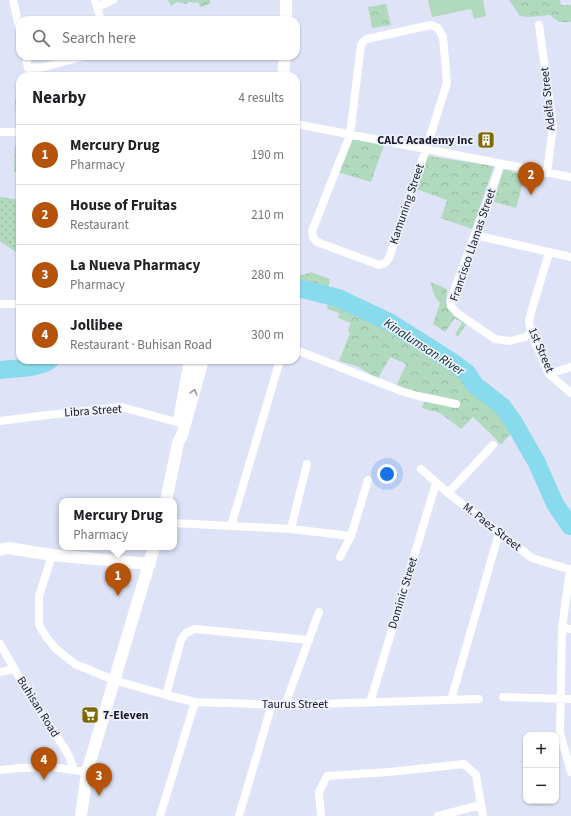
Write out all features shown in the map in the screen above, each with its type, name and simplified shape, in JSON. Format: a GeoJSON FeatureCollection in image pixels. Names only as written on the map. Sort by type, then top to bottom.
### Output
{"type":"FeatureCollection","features":[{"type":"Feature","properties":{"kind":"main road"},"geometry":{"type":"LineString","coordinates":[[286,0],[286,16]]}},
{"type":"Feature","properties":{"kind":"main road"},"geometry":{"type":"LineString","coordinates":[[283,72],[285,60]]}},
{"type":"Feature","properties":{"kind":"main road"},"geometry":{"type":"LineString","coordinates":[[181,424],[189,364]]}},
{"type":"Feature","properties":{"kind":"main road"},"geometry":{"type":"LineString","coordinates":[[167,498],[178,443],[176,433],[181,424],[202,364]]}},
{"type":"Feature","properties":{"kind":"main road"},"geometry":{"type":"LineString","coordinates":[[0,550],[8,548],[150,564]]}},
{"type":"Feature","properties":{"kind":"main road"},"geometry":{"type":"LineString","coordinates":[[81,816],[87,772],[153,550]]}},
{"type":"Feature","properties":{"kind":"street"},"geometry":{"type":"LineString","coordinates":[[13,0],[16,16]]}},
{"type":"Feature","properties":{"kind":"street"},"geometry":{"type":"LineString","coordinates":[[101,16],[96,3],[113,0]]}},
{"type":"Feature","properties":{"kind":"street","name":"Kamuning Street"},"geometry":{"type":"LineString","coordinates":[[430,25],[438,28],[443,37],[447,83],[426,149],[389,258],[385,263],[379,265],[317,242],[313,237],[312,231],[350,135],[361,45],[368,39],[430,25]]}},
{"type":"Feature","properties":{"kind":"street","name":"Adelfa Street"},"geometry":{"type":"LineString","coordinates":[[539,25],[553,126],[547,173]]}},
{"type":"Feature","properties":{"kind":"street"},"geometry":{"type":"LineString","coordinates":[[27,60],[28,68],[44,67],[70,60]]}},
{"type":"Feature","properties":{"kind":"street"},"geometry":{"type":"LineString","coordinates":[[300,125],[571,177]]}},
{"type":"Feature","properties":{"kind":"street"},"geometry":{"type":"LineString","coordinates":[[0,132],[16,132]]}},
{"type":"Feature","properties":{"kind":"street","name":"Francisco Llamas Street"},"geometry":{"type":"LineString","coordinates":[[501,164],[451,298],[451,306],[457,313],[495,339],[510,341],[531,333]]}},
{"type":"Feature","properties":{"kind":"street"},"geometry":{"type":"LineString","coordinates":[[475,235],[571,257]]}},
{"type":"Feature","properties":{"kind":"street","name":"1st Street"},"geometry":{"type":"LineString","coordinates":[[549,253],[529,321],[531,333],[549,374],[571,393]]}},
{"type":"Feature","properties":{"kind":"street"},"geometry":{"type":"LineString","coordinates":[[0,304],[16,304]]}},
{"type":"Feature","properties":{"kind":"street"},"geometry":{"type":"LineString","coordinates":[[300,352],[401,391],[456,404]]}},
{"type":"Feature","properties":{"kind":"street"},"geometry":{"type":"LineString","coordinates":[[231,526],[279,364]]}},
{"type":"Feature","properties":{"kind":"street"},"geometry":{"type":"LineString","coordinates":[[549,374],[571,367]]}},
{"type":"Feature","properties":{"kind":"street","name":"Libra Street"},"geometry":{"type":"LineString","coordinates":[[0,422],[120,407],[181,424]]}},
{"type":"Feature","properties":{"kind":"street"},"geometry":{"type":"LineString","coordinates":[[448,493],[493,445]]}},
{"type":"Feature","properties":{"kind":"street"},"geometry":{"type":"LineString","coordinates":[[291,529],[307,464]]}},
{"type":"Feature","properties":{"kind":"street","name":"M. Paez Street"},"geometry":{"type":"LineString","coordinates":[[421,469],[448,493],[532,558],[571,570]]}},
{"type":"Feature","properties":{"kind":"street"},"geometry":{"type":"LineString","coordinates":[[340,557],[351,536],[368,480]]}},
{"type":"Feature","properties":{"kind":"street","name":"Dominic Street"},"geometry":{"type":"LineString","coordinates":[[370,703],[436,483]]}},
{"type":"Feature","properties":{"kind":"street"},"geometry":{"type":"LineString","coordinates":[[177,523],[291,529],[351,536]]}},
{"type":"Feature","properties":{"kind":"street"},"geometry":{"type":"LineString","coordinates":[[451,700],[499,533]]}},
{"type":"Feature","properties":{"kind":"street","name":"Taurus Street"},"geometry":{"type":"LineString","coordinates":[[52,554],[39,596],[39,625],[56,649],[75,664],[114,680],[195,702],[285,705],[479,699]]}},
{"type":"Feature","properties":{"kind":"street"},"geometry":{"type":"LineString","coordinates":[[571,570],[562,628],[560,699],[560,733],[571,772]]}},
{"type":"Feature","properties":{"kind":"street"},"geometry":{"type":"LineString","coordinates":[[285,705],[319,612]]}},
{"type":"Feature","properties":{"kind":"street"},"geometry":{"type":"LineString","coordinates":[[562,628],[571,629]]}},
{"type":"Feature","properties":{"kind":"street"},"geometry":{"type":"LineString","coordinates":[[166,695],[181,640],[186,633],[195,629],[309,640]]}},
{"type":"Feature","properties":{"kind":"street","name":"Buhisan Road"},"geometry":{"type":"LineString","coordinates":[[0,644],[33,702],[65,749],[74,770]]}},
{"type":"Feature","properties":{"kind":"street"},"geometry":{"type":"LineString","coordinates":[[0,672],[14,669]]}},
{"type":"Feature","properties":{"kind":"street"},"geometry":{"type":"LineString","coordinates":[[504,698],[571,699]]}},
{"type":"Feature","properties":{"kind":"street"},"geometry":{"type":"LineString","coordinates":[[160,816],[195,702]]}},
{"type":"Feature","properties":{"kind":"street"},"geometry":{"type":"LineString","coordinates":[[239,816],[272,704]]}},
{"type":"Feature","properties":{"kind":"street"},"geometry":{"type":"LineString","coordinates":[[321,816],[320,792],[327,776],[389,772],[464,764],[476,775],[483,816]]}},
{"type":"Feature","properties":{"kind":"street"},"geometry":{"type":"LineString","coordinates":[[0,770],[51,766],[87,772]]}},
{"type":"Feature","properties":{"kind":"street"},"geometry":{"type":"LineString","coordinates":[[438,816],[481,805]]}},
{"type":"Feature","properties":{"kind":"green space"},"geometry":{"type":"Polygon","coordinates":[[[168,0],[210,0],[210,4],[200,7],[199,3],[188,2],[187,4],[177,2],[171,6],[168,0]]]}},
{"type":"Feature","properties":{"kind":"green space"},"geometry":{"type":"Polygon","coordinates":[[[428,0],[483,0],[486,16],[474,19],[471,9],[432,17],[428,0]]]}},
{"type":"Feature","properties":{"kind":"green space"},"geometry":{"type":"Polygon","coordinates":[[[509,0],[560,0],[561,5],[571,5],[571,22],[559,22],[550,15],[528,17],[520,16],[509,0]]]}},
{"type":"Feature","properties":{"kind":"green space"},"geometry":{"type":"Polygon","coordinates":[[[386,4],[391,25],[372,28],[368,7],[386,4]]]}},
{"type":"Feature","properties":{"kind":"green space"},"geometry":{"type":"Polygon","coordinates":[[[350,139],[384,145],[371,182],[338,172],[350,139]]]}},
{"type":"Feature","properties":{"kind":"green space"},"geometry":{"type":"Polygon","coordinates":[[[15,145],[16,172],[14,172],[15,145]]]}},
{"type":"Feature","properties":{"kind":"green space"},"geometry":{"type":"Polygon","coordinates":[[[428,156],[494,166],[472,229],[441,218],[447,200],[416,189],[428,156]]]}},
{"type":"Feature","properties":{"kind":"green space"},"geometry":{"type":"Polygon","coordinates":[[[503,169],[525,175],[516,208],[494,202],[503,169]]]}},
{"type":"Feature","properties":{"kind":"green space"},"geometry":{"type":"Polygon","coordinates":[[[0,197],[16,199],[16,252],[0,241],[0,197]]]}},
{"type":"Feature","properties":{"kind":"green space"},"geometry":{"type":"Polygon","coordinates":[[[311,272],[330,279],[328,289],[332,293],[360,304],[413,333],[416,329],[442,350],[440,354],[467,373],[475,385],[481,389],[492,391],[515,410],[527,436],[519,441],[512,432],[501,445],[473,417],[461,429],[440,413],[422,408],[426,395],[396,387],[406,364],[390,357],[378,379],[357,366],[339,361],[350,333],[348,330],[351,323],[338,318],[339,313],[327,309],[328,304],[300,296],[300,276],[311,272]]]}},
{"type":"Feature","properties":{"kind":"green space"},"geometry":{"type":"Polygon","coordinates":[[[430,282],[447,289],[446,303],[466,324],[458,337],[455,334],[462,323],[455,318],[445,332],[433,324],[440,303],[435,297],[430,282]]]}},
{"type":"Feature","properties":{"kind":"waterway","name":"Kinalumsan River"},"geometry":{"type":"LineString","coordinates":[[300,289],[338,298],[391,323],[451,361],[467,373],[475,385],[502,406],[513,421],[537,463],[555,504],[571,526]]}},
{"type":"Feature","properties":{"kind":"waterway","name":"Kinalumsan River"},"geometry":{"type":"LineString","coordinates":[[0,370],[26,368],[42,364]]}},
{"type":"Feature","properties":{"kind":"place","name":"CALC Academy Inc"},"geometry":{"type":"Point","coordinates":[486,140]}},
{"type":"Feature","properties":{"kind":"place","name":"House of Fruitas"},"geometry":{"type":"Point","coordinates":[531,195]}},
{"type":"Feature","properties":{"kind":"place","name":"Mercury Drug"},"geometry":{"type":"Point","coordinates":[118,596]}},
{"type":"Feature","properties":{"kind":"place","name":"7-Eleven"},"geometry":{"type":"Point","coordinates":[90,715]}},
{"type":"Feature","properties":{"kind":"place","name":"Jollibee"},"geometry":{"type":"Point","coordinates":[44,780]}},
{"type":"Feature","properties":{"kind":"place","name":"La Nueva Pharmacy"},"geometry":{"type":"Point","coordinates":[99,796]}}]}
